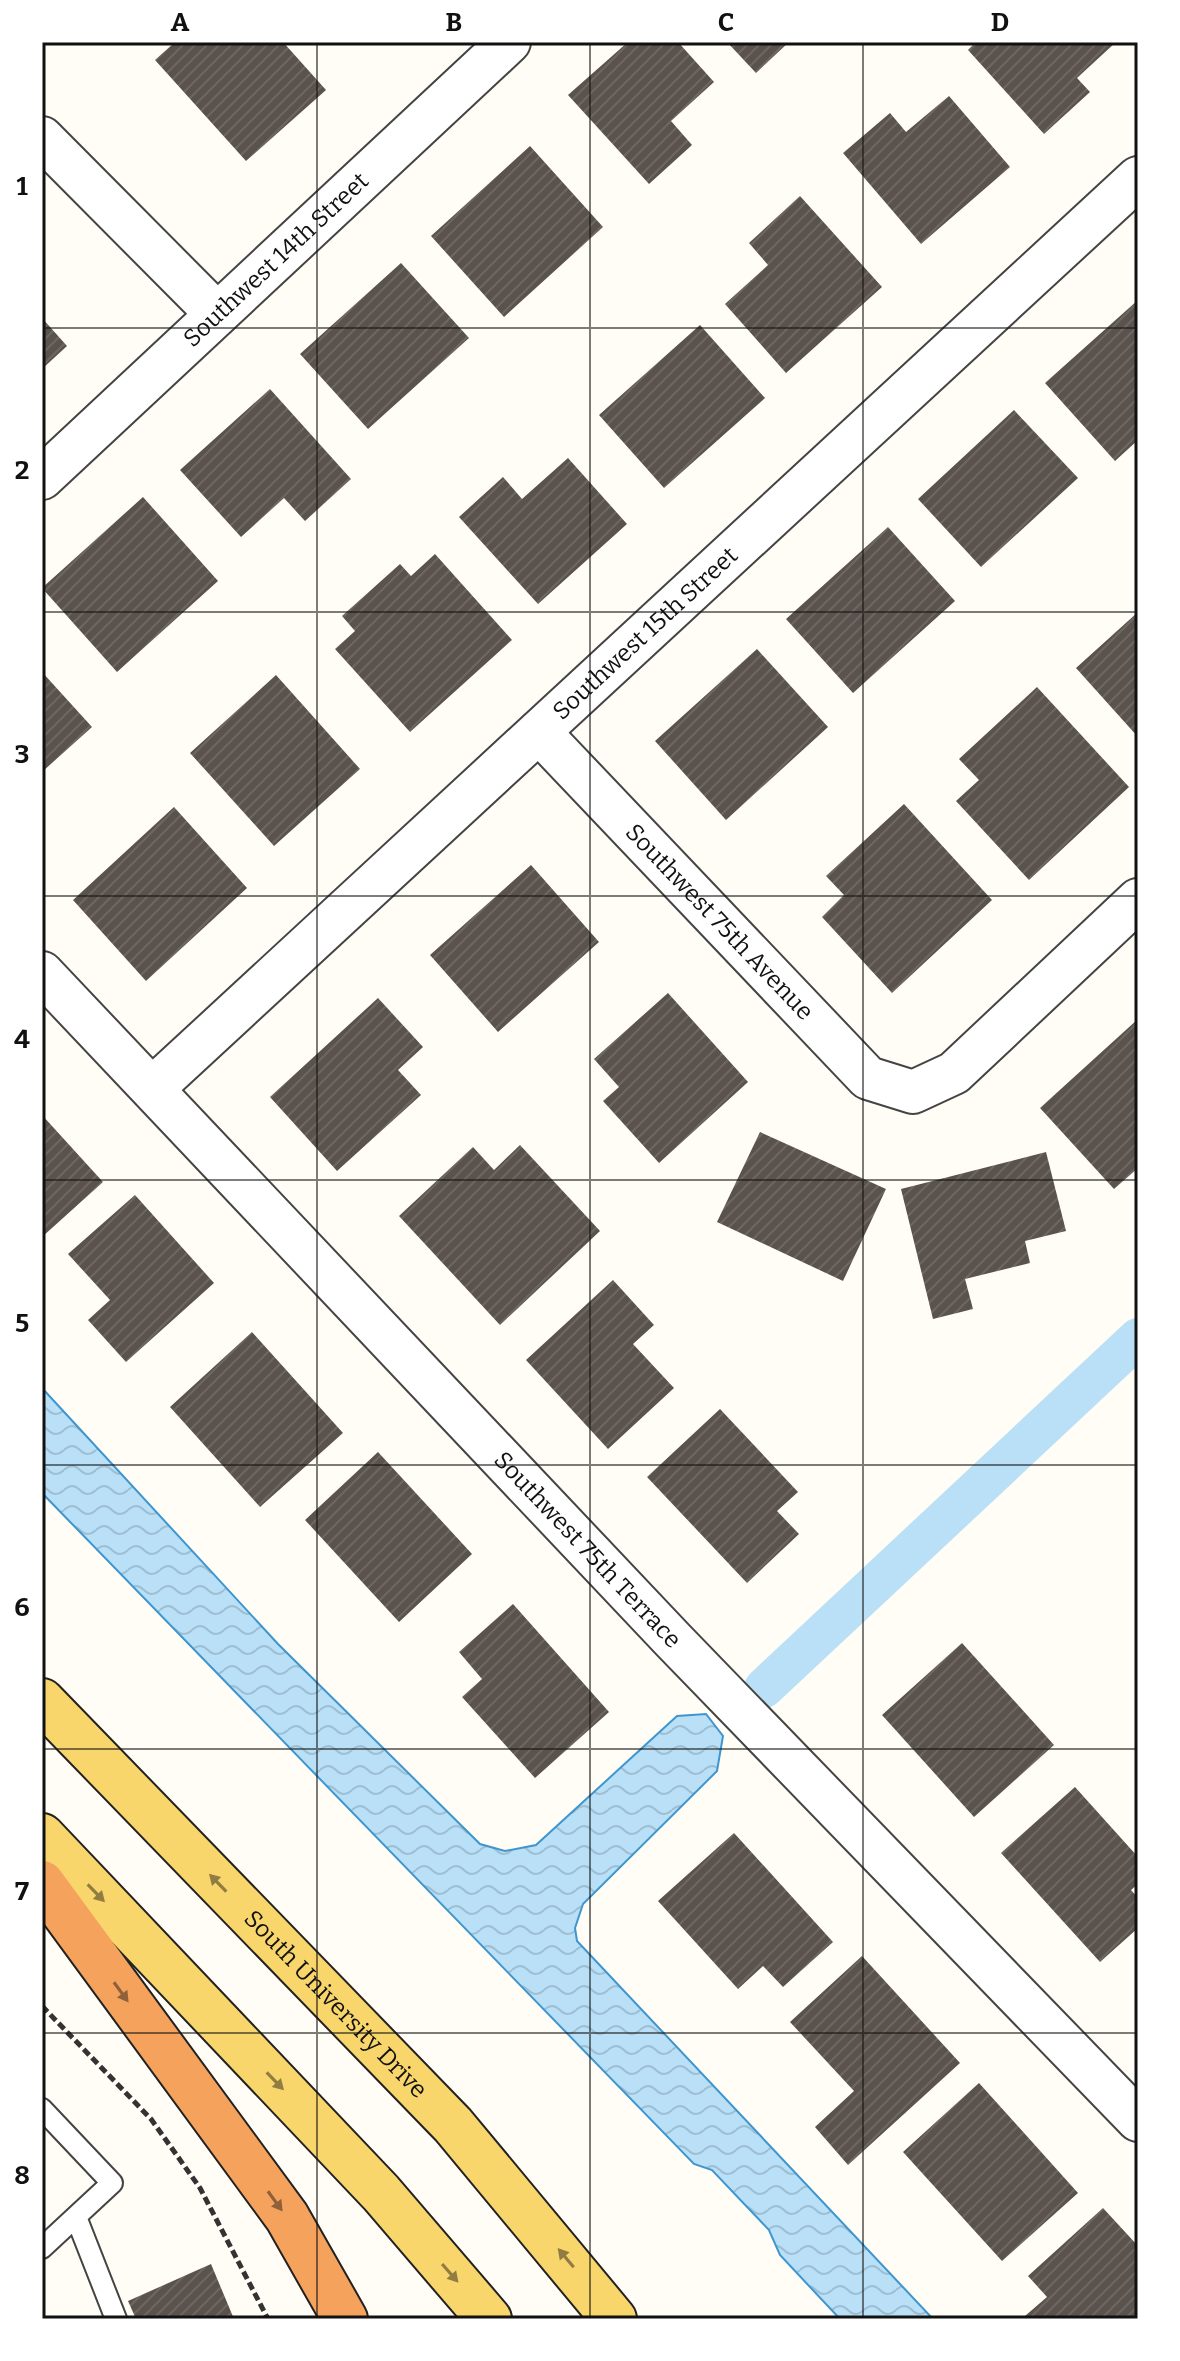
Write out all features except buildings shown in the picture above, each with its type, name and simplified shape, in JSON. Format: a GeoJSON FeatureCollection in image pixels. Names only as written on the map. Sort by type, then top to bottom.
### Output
{"type":"FeatureCollection","features":[{"type":"Feature","properties":{"kind":"highway"},"geometry":{"type":"LineString","coordinates":[[42,1883],[287,2217],[345,2319]]}},
{"type":"Feature","properties":{"kind":"main road","name":"South University Drive"},"geometry":{"type":"LineString","coordinates":[[42,1701],[453,2125],[614,2319]]}},
{"type":"Feature","properties":{"kind":"main road"},"geometry":{"type":"LineString","coordinates":[[42,1836],[381,2193],[489,2319]]}},
{"type":"Feature","properties":{"kind":"street","name":"Southwest 14th Street"},"geometry":{"type":"LineString","coordinates":[[42,478],[509,42]]}},
{"type":"Feature","properties":{"kind":"street"},"geometry":{"type":"LineString","coordinates":[[42,138],[217,314]]}},
{"type":"Feature","properties":{"kind":"street","name":"Southwest 15th Street"},"geometry":{"type":"LineString","coordinates":[[153,1088],[1138,178]]}},
{"type":"Feature","properties":{"kind":"street","name":"Southwest 75th Avenue"},"geometry":{"type":"LineString","coordinates":[[539,732],[868,1078],[913,1092],[954,1073],[1138,900]]}},
{"type":"Feature","properties":{"kind":"street","name":"Southwest 75th Terrace"},"geometry":{"type":"LineString","coordinates":[[42,973],[673,1640],[1138,2120]]}},
{"type":"Feature","properties":{"kind":"lane"},"geometry":{"type":"LineString","coordinates":[[42,2109],[112,2183],[42,2248]]}},
{"type":"Feature","properties":{"kind":"lane"},"geometry":{"type":"LineString","coordinates":[[76,2217],[116,2319]]}},
{"type":"Feature","properties":{"kind":"path"},"geometry":{"type":"LineString","coordinates":[[42,2006],[151,2119],[200,2188],[268,2319]]}},
{"type":"Feature","properties":{"kind":"water"},"geometry":{"type":"Polygon","coordinates":[[[42,1388],[278,1644],[480,1844],[505,1851],[536,1845],[677,1716],[706,1714],[723,1736],[717,1771],[583,1904],[575,1928],[577,1941],[933,2319],[840,2319],[780,2255],[769,2230],[712,2170],[694,2164],[42,1493],[42,1388]]]}},
{"type":"Feature","properties":{"kind":"waterway"},"geometry":{"type":"LineString","coordinates":[[764,1688],[1138,1338]]}}]}
